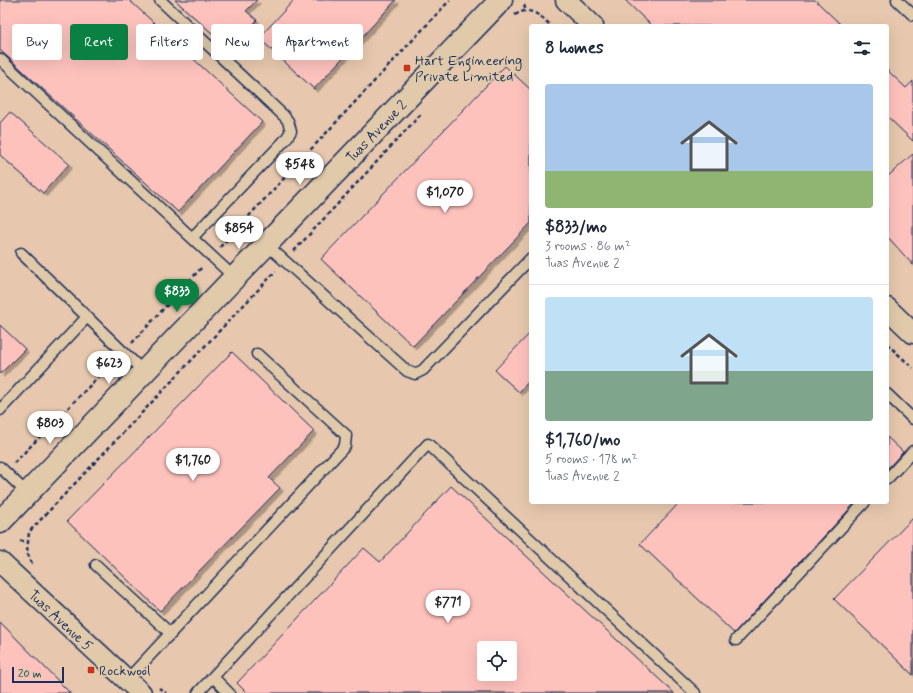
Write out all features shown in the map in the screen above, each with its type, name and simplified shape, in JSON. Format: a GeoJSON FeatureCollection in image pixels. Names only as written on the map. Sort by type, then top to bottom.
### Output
{"type":"FeatureCollection","features":[{"type":"Feature","properties":{"kind":"street"},"geometry":{"type":"LineString","coordinates":[[566,0],[591,24]]}},
{"type":"Feature","properties":{"kind":"street","name":"Tuas Avenue 2"},"geometry":{"type":"LineString","coordinates":[[0,522],[267,244],[506,9]]}},
{"type":"Feature","properties":{"kind":"street"},"geometry":{"type":"LineString","coordinates":[[889,310],[913,333]]}},
{"type":"Feature","properties":{"kind":"street","name":"Tuas Avenue 5"},"geometry":{"type":"LineString","coordinates":[[0,562],[135,681]]}},
{"type":"Feature","properties":{"kind":"lane"},"geometry":{"type":"LineString","coordinates":[[160,0],[284,116],[288,121],[290,131],[286,139],[192,238]]}},
{"type":"Feature","properties":{"kind":"lane"},"geometry":{"type":"LineString","coordinates":[[897,0],[913,15]]}},
{"type":"Feature","properties":{"kind":"lane"},"geometry":{"type":"LineString","coordinates":[[0,59],[235,278]]}},
{"type":"Feature","properties":{"kind":"lane"},"geometry":{"type":"LineString","coordinates":[[267,244],[407,371],[415,374],[423,370],[529,260]]}},
{"type":"Feature","properties":{"kind":"lane"},"geometry":{"type":"LineString","coordinates":[[21,253],[144,372]]}},
{"type":"Feature","properties":{"kind":"lane"},"geometry":{"type":"LineString","coordinates":[[0,410],[87,317]]}},
{"type":"Feature","properties":{"kind":"lane"},"geometry":{"type":"LineString","coordinates":[[135,681],[171,634],[345,446],[346,435],[257,354]]}},
{"type":"Feature","properties":{"kind":"lane"},"geometry":{"type":"LineString","coordinates":[[889,396],[913,419]]}},
{"type":"Feature","properties":{"kind":"lane"},"geometry":{"type":"LineString","coordinates":[[198,693],[428,444],[695,693]]}},
{"type":"Feature","properties":{"kind":"lane"},"geometry":{"type":"LineString","coordinates":[[889,477],[913,451]]}},
{"type":"Feature","properties":{"kind":"lane"},"geometry":{"type":"LineString","coordinates":[[3,469],[27,493]]}},
{"type":"Feature","properties":{"kind":"lane"},"geometry":{"type":"LineString","coordinates":[[736,640],[863,504]]}},
{"type":"Feature","properties":{"kind":"lane"},"geometry":{"type":"LineString","coordinates":[[96,565],[171,634]]}},
{"type":"Feature","properties":{"kind":"lane"},"geometry":{"type":"LineString","coordinates":[[213,677],[229,693]]}},
{"type":"Feature","properties":{"kind":"path"},"geometry":{"type":"LineString","coordinates":[[3,469],[123,352],[450,0]]}},
{"type":"Feature","properties":{"kind":"path"},"geometry":{"type":"LineString","coordinates":[[524,5],[526,11]]}},
{"type":"Feature","properties":{"kind":"path"},"geometry":{"type":"LineString","coordinates":[[506,9],[533,12],[540,15],[549,24]]}},
{"type":"Feature","properties":{"kind":"path"},"geometry":{"type":"LineString","coordinates":[[36,568],[30,563],[27,552],[29,532],[286,261],[426,108]]}},
{"type":"Feature","properties":{"kind":"path"},"geometry":{"type":"LineString","coordinates":[[889,346],[913,368]]}},
{"type":"Feature","properties":{"kind":"path"},"geometry":{"type":"LineString","coordinates":[[20,541],[28,542]]}},
{"type":"Feature","properties":{"kind":"path"},"geometry":{"type":"LineString","coordinates":[[135,681],[166,693]]}},
{"type":"Feature","properties":{"kind":"building"},"geometry":{"type":"Polygon","coordinates":[[[0,0],[129,0],[155,24],[136,24],[136,60],[194,60],[262,122],[178,212],[0,50],[0,0]]]}},
{"type":"Feature","properties":{"kind":"building"},"geometry":{"type":"Polygon","coordinates":[[[175,0],[257,0],[246,11],[257,20],[254,24],[211,24],[211,32],[175,0]]]}},
{"type":"Feature","properties":{"kind":"building"},"geometry":{"type":"Polygon","coordinates":[[[294,0],[396,0],[363,36],[363,24],[272,24],[272,50],[264,43],[264,33],[294,0]]]}},
{"type":"Feature","properties":{"kind":"building"},"geometry":{"type":"Polygon","coordinates":[[[625,0],[815,0],[840,24],[650,24],[625,0]]]}},
{"type":"Feature","properties":{"kind":"building"},"geometry":{"type":"Polygon","coordinates":[[[283,60],[341,60],[314,89],[283,60]]]}},
{"type":"Feature","properties":{"kind":"building"},"geometry":{"type":"Polygon","coordinates":[[[505,66],[529,88],[529,225],[413,346],[321,259],[505,66]]]}},
{"type":"Feature","properties":{"kind":"building"},"geometry":{"type":"Polygon","coordinates":[[[889,72],[906,88],[913,81],[913,141],[889,118],[889,72]]]}},
{"type":"Feature","properties":{"kind":"building"},"geometry":{"type":"Polygon","coordinates":[[[10,112],[69,164],[43,193],[0,155],[0,123],[10,112]]]}},
{"type":"Feature","properties":{"kind":"building"},"geometry":{"type":"Polygon","coordinates":[[[913,154],[913,265],[889,238],[889,175],[913,154]]]}},
{"type":"Feature","properties":{"kind":"building"},"geometry":{"type":"Polygon","coordinates":[[[0,325],[25,349],[0,374],[0,325]]]}},
{"type":"Feature","properties":{"kind":"building"},"geometry":{"type":"Polygon","coordinates":[[[529,334],[529,381],[519,392],[495,370],[529,334]]]}},
{"type":"Feature","properties":{"kind":"building"},"geometry":{"type":"Polygon","coordinates":[[[232,352],[314,431],[269,478],[280,488],[160,611],[67,521],[232,352]]]}},
{"type":"Feature","properties":{"kind":"building"},"geometry":{"type":"Polygon","coordinates":[[[889,439],[903,452],[889,467],[889,439]]]}},
{"type":"Feature","properties":{"kind":"building"},"geometry":{"type":"Polygon","coordinates":[[[451,486],[674,693],[247,693],[237,683],[364,548],[380,562],[451,486]]]}},
{"type":"Feature","properties":{"kind":"building"},"geometry":{"type":"Polygon","coordinates":[[[678,504],[854,504],[734,633],[640,544],[678,504]]]}},
{"type":"Feature","properties":{"kind":"building"},"geometry":{"type":"Polygon","coordinates":[[[913,518],[913,675],[834,599],[913,518]]]}},
{"type":"Feature","properties":{"kind":"building"},"geometry":{"type":"Polygon","coordinates":[[[0,622],[70,693],[0,693],[0,622]]]}},
{"type":"Feature","properties":{"kind":"place","name":"Hart Engineering Private Limited"},"geometry":{"type":"Point","coordinates":[407,68]}},
{"type":"Feature","properties":{"kind":"place","name":"Rockwool"},"geometry":{"type":"Point","coordinates":[91,670]}}]}
